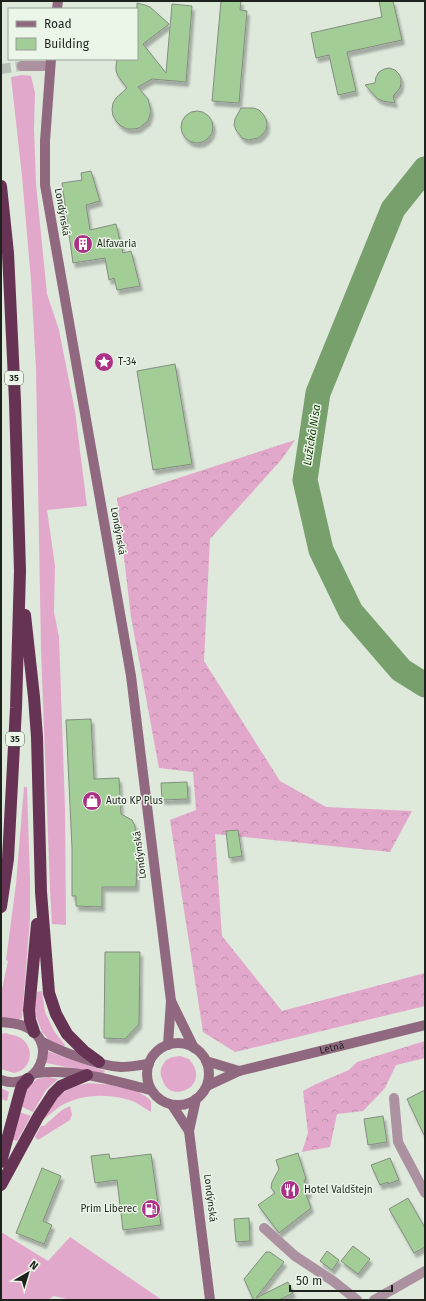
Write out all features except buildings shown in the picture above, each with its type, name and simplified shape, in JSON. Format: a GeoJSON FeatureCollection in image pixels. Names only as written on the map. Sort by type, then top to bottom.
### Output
{"type":"FeatureCollection","features":[{"type":"Feature","properties":{"kind":"highway","name":"35"},"geometry":{"type":"LineString","coordinates":[[1,186],[8,253],[15,401],[20,570],[16,708],[8,859],[1,907]]}},
{"type":"Feature","properties":{"kind":"highway","name":"35"},"geometry":{"type":"LineString","coordinates":[[20,570],[37,737],[41,892],[49,993],[56,1014],[67,1034],[84,1051],[99,1062]]}},
{"type":"Feature","properties":{"kind":"highway","name":"35"},"geometry":{"type":"LineString","coordinates":[[37,1037],[30,1020],[29,1010],[41,892]]}},
{"type":"Feature","properties":{"kind":"highway"},"geometry":{"type":"LineString","coordinates":[[1,1184],[38,1117],[53,1094],[61,1086],[87,1075]]}},
{"type":"Feature","properties":{"kind":"highway"},"geometry":{"type":"LineString","coordinates":[[1,1162],[22,1086],[32,1076]]}},
{"type":"Feature","properties":{"kind":"street","name":"Londýnská"},"geometry":{"type":"LineString","coordinates":[[22,66],[51,63],[45,141],[45,185],[131,676],[171,1001],[168,1045]]}},
{"type":"Feature","properties":{"kind":"street","name":"Londýnská"},"geometry":{"type":"LineString","coordinates":[[171,1001],[194,1048],[206,1061]]}},
{"type":"Feature","properties":{"kind":"street"},"geometry":{"type":"LineString","coordinates":[[1,1022],[21,1024],[29,1028],[37,1037],[52,1048],[67,1053],[120,1067],[149,1064]]}},
{"type":"Feature","properties":{"kind":"street","name":"Letná"},"geometry":{"type":"LineString","coordinates":[[207,1086],[239,1071],[425,1025]]}},
{"type":"Feature","properties":{"kind":"street"},"geometry":{"type":"LineString","coordinates":[[32,1076],[41,1065],[43,1053],[37,1037]]}},
{"type":"Feature","properties":{"kind":"street"},"geometry":{"type":"LineString","coordinates":[[151,1090],[147,1077],[149,1064],[153,1056],[168,1045],[177,1043],[186,1044],[194,1048]]}},
{"type":"Feature","properties":{"kind":"street"},"geometry":{"type":"LineString","coordinates":[[206,1061],[239,1071]]}},
{"type":"Feature","properties":{"kind":"street"},"geometry":{"type":"LineString","coordinates":[[172,1105],[189,1103],[202,1093],[207,1086],[209,1077],[206,1061]]}},
{"type":"Feature","properties":{"kind":"street"},"geometry":{"type":"LineString","coordinates":[[1,1080],[8,1083],[18,1083],[32,1076],[50,1071],[87,1075],[151,1090]]}},
{"type":"Feature","properties":{"kind":"street","name":"Londýnská"},"geometry":{"type":"LineString","coordinates":[[151,1090],[164,1102],[172,1105],[189,1132],[210,1300]]}},
{"type":"Feature","properties":{"kind":"street"},"geometry":{"type":"LineString","coordinates":[[394,1098],[398,1142],[425,1193]]}},
{"type":"Feature","properties":{"kind":"street"},"geometry":{"type":"LineString","coordinates":[[189,1132],[196,1099]]}},
{"type":"Feature","properties":{"kind":"street"},"geometry":{"type":"LineString","coordinates":[[264,1228],[295,1256],[333,1281],[357,1300]]}},
{"type":"Feature","properties":{"kind":"street"},"geometry":{"type":"LineString","coordinates":[[374,1300],[425,1271]]}},
{"type":"Feature","properties":{"kind":"green space"},"geometry":{"type":"Polygon","coordinates":[[[22,75],[31,76],[35,93],[34,129],[36,184],[47,294],[59,330],[75,411],[87,506],[47,510],[55,566],[54,612],[59,637],[65,809],[66,925],[52,924],[50,889],[41,649],[36,369],[31,280],[22,176],[11,77],[22,75]]]}},
{"type":"Feature","properties":{"kind":"green space"},"geometry":{"type":"Polygon","coordinates":[[[295,440],[282,459],[210,539],[204,661],[280,781],[326,807],[412,811],[390,852],[215,834],[222,936],[282,1011],[425,973],[425,1006],[235,1052],[203,1032],[170,820],[196,810],[193,772],[159,768],[131,617],[117,498],[295,440]]]}},
{"type":"Feature","properties":{"kind":"green space"},"geometry":{"type":"Polygon","coordinates":[[[24,787],[27,787],[30,918],[22,1018],[17,1020],[1,1019],[1,994],[8,961],[6,960],[16,884],[24,787]]]}},
{"type":"Feature","properties":{"kind":"green space"},"geometry":{"type":"Polygon","coordinates":[[[42,991],[45,1012],[54,1031],[65,1045],[63,1047],[53,1044],[42,1032],[34,1011],[37,992],[42,991]]]}},
{"type":"Feature","properties":{"kind":"green space"},"geometry":{"type":"Polygon","coordinates":[[[6,1033],[17,1036],[23,1040],[30,1052],[29,1061],[26,1065],[21,1070],[14,1073],[1,1069],[1,1034],[6,1033]]]}},
{"type":"Feature","properties":{"kind":"green space"},"geometry":{"type":"Polygon","coordinates":[[[425,1041],[425,1058],[396,1065],[385,1088],[363,1111],[337,1114],[330,1147],[302,1152],[308,1133],[303,1091],[349,1070],[357,1062],[425,1041]]]}},
{"type":"Feature","properties":{"kind":"green space"},"geometry":{"type":"Polygon","coordinates":[[[47,1051],[105,1071],[103,1074],[46,1063],[47,1051]]]}},
{"type":"Feature","properties":{"kind":"green space"},"geometry":{"type":"Polygon","coordinates":[[[180,1056],[189,1059],[196,1071],[193,1085],[188,1089],[177,1092],[166,1087],[161,1076],[161,1071],[166,1060],[180,1056]]]}},
{"type":"Feature","properties":{"kind":"green space"},"geometry":{"type":"Polygon","coordinates":[[[49,1077],[58,1079],[46,1090],[33,1112],[20,1106],[28,1087],[37,1079],[49,1077]]]}},
{"type":"Feature","properties":{"kind":"green space"},"geometry":{"type":"Polygon","coordinates":[[[88,1083],[121,1087],[138,1092],[151,1101],[151,1112],[135,1102],[126,1099],[96,1096],[68,1102],[44,1119],[61,1095],[72,1088],[88,1083]]]}},
{"type":"Feature","properties":{"kind":"green space"},"geometry":{"type":"Polygon","coordinates":[[[1,1088],[9,1092],[7,1101],[1,1099],[1,1088]]]}},
{"type":"Feature","properties":{"kind":"green space"},"geometry":{"type":"Polygon","coordinates":[[[70,1106],[72,1114],[70,1120],[38,1140],[35,1137],[41,1126],[44,1126],[62,1110],[70,1106]]]}},
{"type":"Feature","properties":{"kind":"green space"},"geometry":{"type":"Polygon","coordinates":[[[19,1112],[31,1116],[17,1141],[13,1140],[19,1112]]]}},
{"type":"Feature","properties":{"kind":"green space"},"geometry":{"type":"Polygon","coordinates":[[[1,1232],[48,1261],[70,1237],[162,1300],[71,1300],[54,1296],[47,1300],[1,1300],[1,1232]]]}},
{"type":"Feature","properties":{"kind":"waterway","name":"Lužická Nisa"},"geometry":{"type":"LineString","coordinates":[[425,169],[393,209],[318,393],[305,480],[321,550],[351,612],[401,670],[425,685]]}},
{"type":"Feature","properties":{"kind":"tunnel"},"geometry":{"type":"LineString","coordinates":[[1,69],[22,66]]}},
{"type":"Feature","properties":{"kind":"place","name":"Alfavaria"},"geometry":{"type":"Point","coordinates":[83,244]}},
{"type":"Feature","properties":{"kind":"place","name":"T-34"},"geometry":{"type":"Point","coordinates":[104,362]}},
{"type":"Feature","properties":{"kind":"place","name":"Auto KP Plus"},"geometry":{"type":"Point","coordinates":[92,801]}},
{"type":"Feature","properties":{"kind":"place","name":"Hotel Valdštejn"},"geometry":{"type":"Point","coordinates":[290,1190]}},
{"type":"Feature","properties":{"kind":"place","name":"Prim Liberec"},"geometry":{"type":"Point","coordinates":[151,1209]}}]}
